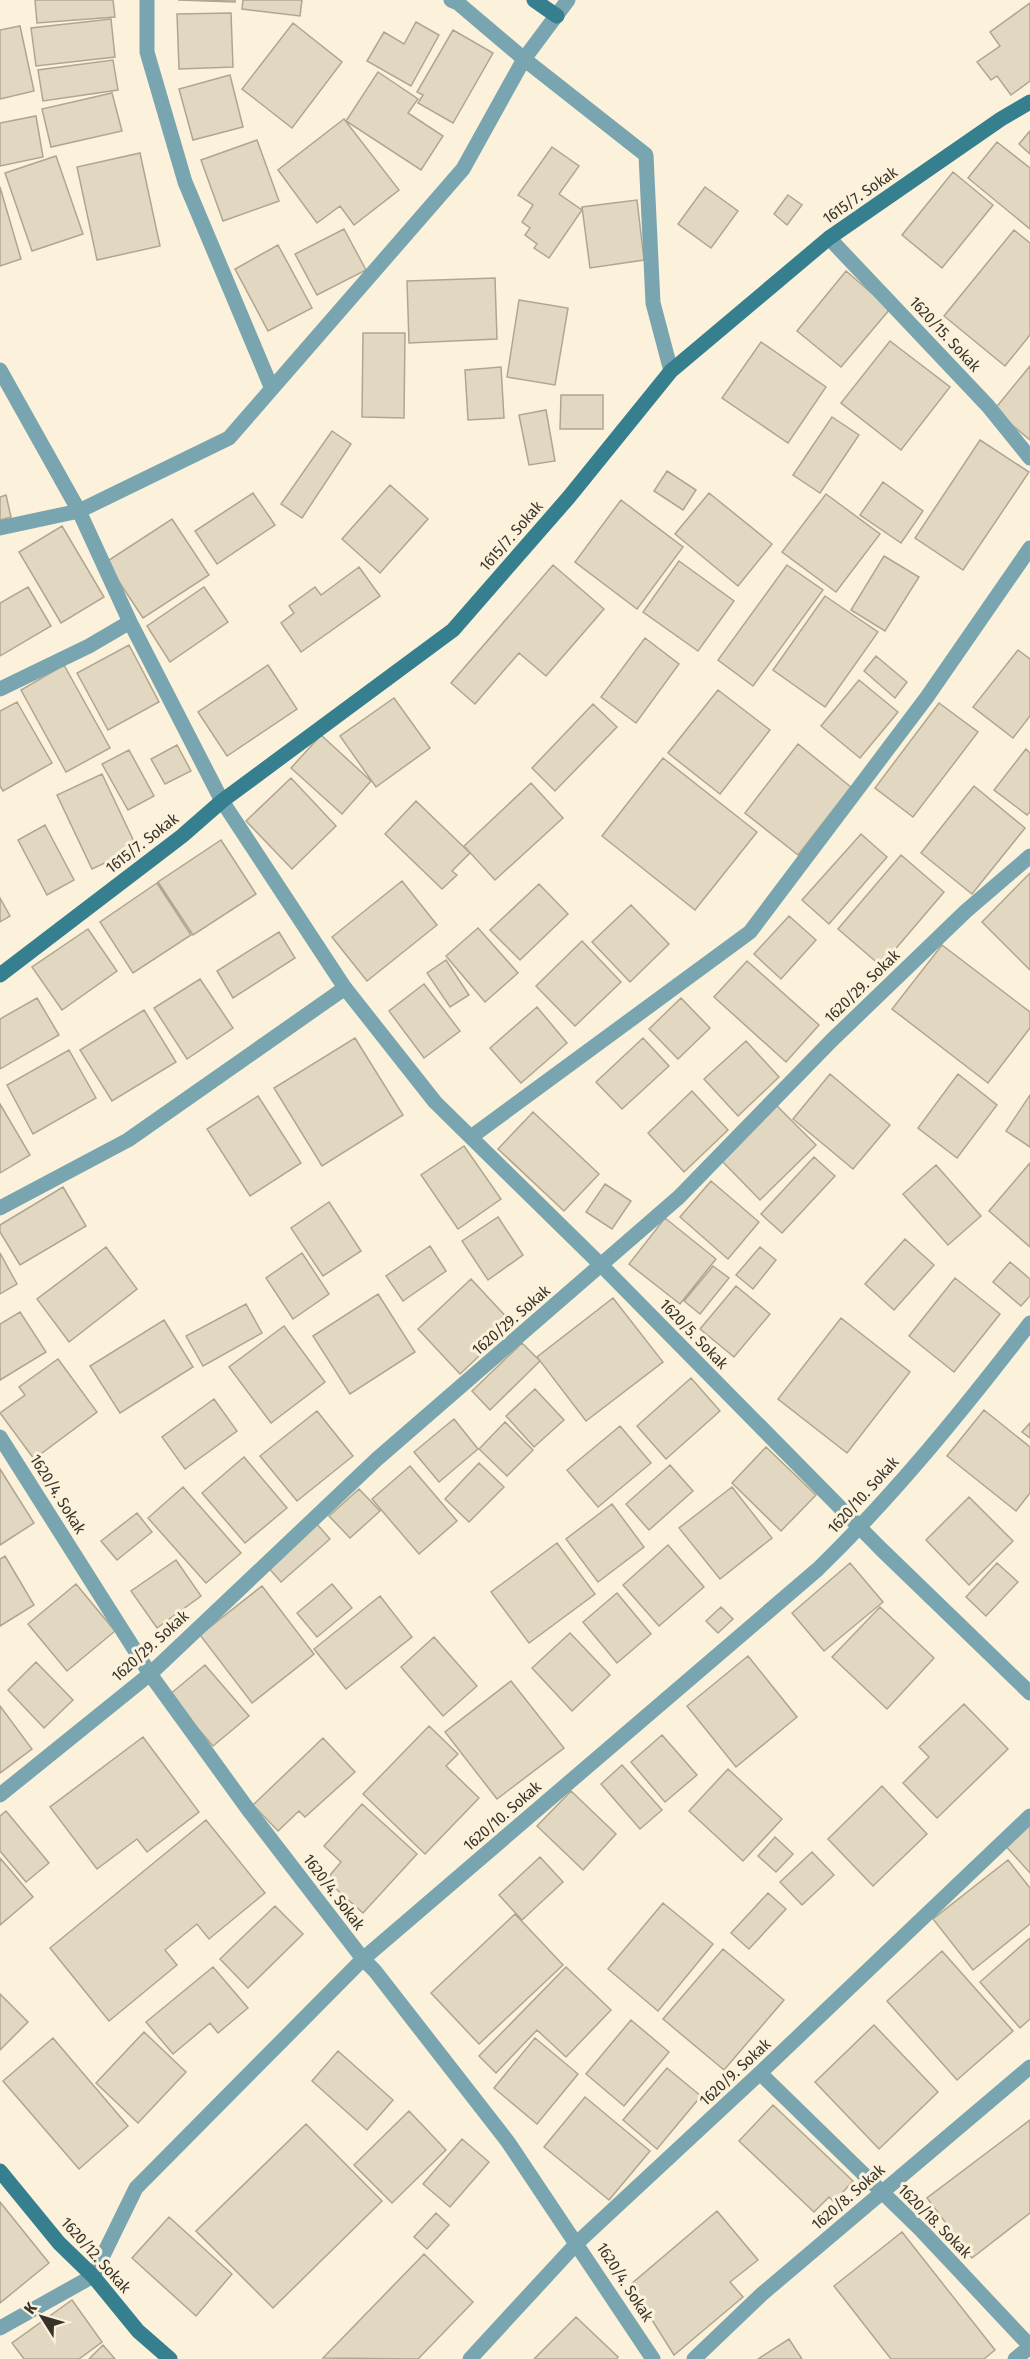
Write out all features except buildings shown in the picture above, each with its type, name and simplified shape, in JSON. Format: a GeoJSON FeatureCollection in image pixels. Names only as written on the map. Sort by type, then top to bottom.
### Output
{"type":"FeatureCollection","features":[{"type":"Feature","properties":{"kind":"street"},"geometry":{"type":"LineString","coordinates":[[147,0],[147,52],[185,182],[272,389]]}},
{"type":"Feature","properties":{"kind":"street"},"geometry":{"type":"LineString","coordinates":[[451,0],[458,3],[646,154],[653,303],[671,371]]}},
{"type":"Feature","properties":{"kind":"street"},"geometry":{"type":"LineString","coordinates":[[534,0],[556,16]]}},
{"type":"Feature","properties":{"kind":"street"},"geometry":{"type":"LineString","coordinates":[[0,528],[80,511],[229,438],[463,169],[525,59],[568,0]]}},
{"type":"Feature","properties":{"kind":"street","name":"1615/7. Sokak"},"geometry":{"type":"LineString","coordinates":[[0,975],[182,836],[222,801],[453,630],[569,497],[671,371],[829,238],[1001,119],[1030,102]]}},
{"type":"Feature","properties":{"kind":"street","name":"1620/15. Sokak"},"geometry":{"type":"LineString","coordinates":[[829,238],[988,406],[1030,458]]}},
{"type":"Feature","properties":{"kind":"street","name":"1620/5. Sokak"},"geometry":{"type":"LineString","coordinates":[[0,370],[80,511],[130,622],[222,801],[345,988],[435,1102],[602,1266],[859,1528],[1030,1693]]}},
{"type":"Feature","properties":{"kind":"street"},"geometry":{"type":"LineString","coordinates":[[471,1137],[750,933],[927,697],[1030,548]]}},
{"type":"Feature","properties":{"kind":"street"},"geometry":{"type":"LineString","coordinates":[[0,689],[89,646],[130,622]]}},
{"type":"Feature","properties":{"kind":"street","name":"1620/29. Sokak"},"geometry":{"type":"LineString","coordinates":[[0,1795],[150,1674],[377,1458],[602,1266],[679,1197],[832,1040],[966,911],[1030,856]]}},
{"type":"Feature","properties":{"kind":"street"},"geometry":{"type":"LineString","coordinates":[[0,1208],[128,1140],[345,988]]}},
{"type":"Feature","properties":{"kind":"street","name":"1620/10. Sokak"},"geometry":{"type":"LineString","coordinates":[[93,2277],[136,2188],[363,1959],[818,1569],[859,1528],[984,1382],[1030,1323]]}},
{"type":"Feature","properties":{"kind":"street","name":"1620/4. Sokak"},"geometry":{"type":"LineString","coordinates":[[0,1437],[150,1674],[250,1812],[508,2142],[653,2359]]}},
{"type":"Feature","properties":{"kind":"street","name":"1620/9. Sokak"},"geometry":{"type":"LineString","coordinates":[[470,2359],[577,2243],[760,2073],[1030,1816]]}},
{"type":"Feature","properties":{"kind":"street","name":"1620/8. Sokak"},"geometry":{"type":"LineString","coordinates":[[694,2359],[762,2294],[1030,2067]]}},
{"type":"Feature","properties":{"kind":"street","name":"1620/18. Sokak"},"geometry":{"type":"LineString","coordinates":[[760,2073],[922,2231],[1030,2347]]}},
{"type":"Feature","properties":{"kind":"street","name":"1620/12. Sokak"},"geometry":{"type":"LineString","coordinates":[[0,2171],[59,2243],[93,2277],[138,2331],[170,2359]]}},
{"type":"Feature","properties":{"kind":"street"},"geometry":{"type":"LineString","coordinates":[[0,2328],[93,2277]]}},
{"type":"Feature","properties":{"kind":"street"},"geometry":{"type":"LineString","coordinates":[[1015,2359],[1030,2347]]}}]}
